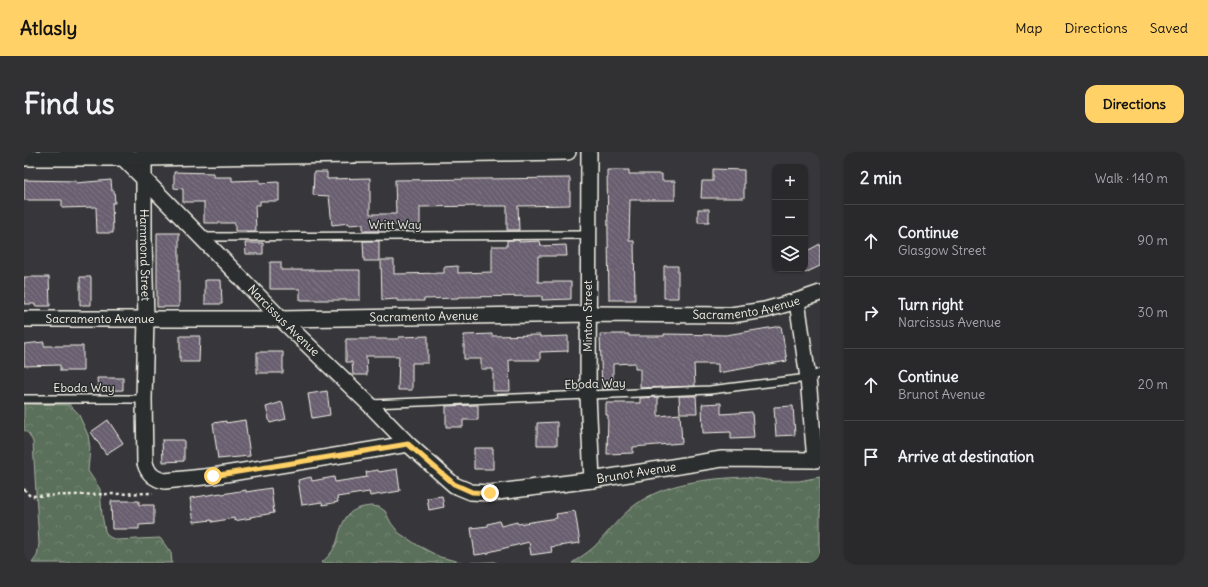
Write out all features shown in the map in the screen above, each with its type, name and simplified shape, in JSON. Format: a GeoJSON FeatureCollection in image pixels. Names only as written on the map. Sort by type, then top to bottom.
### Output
{"type":"FeatureCollection","features":[{"type":"Feature","properties":{"kind":"street"},"geometry":{"type":"LineString","coordinates":[[24,158],[120,155],[568,152]]}},
{"type":"Feature","properties":{"kind":"street","name":"Minton Street"},"geometry":{"type":"LineString","coordinates":[[589,152],[588,395],[592,480]]}},
{"type":"Feature","properties":{"kind":"street","name":"Narcissus Avenue"},"geometry":{"type":"LineString","coordinates":[[120,155],[281,319],[408,444],[454,484]]}},
{"type":"Feature","properties":{"kind":"street","name":"Hammond Street"},"geometry":{"type":"LineString","coordinates":[[145,155],[145,463],[147,471],[151,476],[158,480],[166,481],[213,476],[408,444]]}},
{"type":"Feature","properties":{"kind":"street","name":"Sacramento Avenue"},"geometry":{"type":"LineString","coordinates":[[24,319],[281,319],[588,314],[731,315],[765,310],[820,293]]}},
{"type":"Feature","properties":{"kind":"street"},"geometry":{"type":"LineString","coordinates":[[797,301],[814,375],[817,459]]}},
{"type":"Feature","properties":{"kind":"street","name":"Brunot Avenue"},"geometry":{"type":"LineString","coordinates":[[454,484],[472,492],[490,493],[592,480],[722,459],[817,459]]}},
{"type":"Feature","properties":{"kind":"lane","name":"Writt Way"},"geometry":{"type":"LineString","coordinates":[[201,237],[589,235]]}},
{"type":"Feature","properties":{"kind":"lane","name":"Eboda Way"},"geometry":{"type":"LineString","coordinates":[[369,404],[710,390],[814,375]]}},
{"type":"Feature","properties":{"kind":"lane","name":"Eboda Way"},"geometry":{"type":"LineString","coordinates":[[24,399],[144,399]]}},
{"type":"Feature","properties":{"kind":"green space"},"geometry":{"type":"Polygon","coordinates":[[[24,404],[70,405],[78,413],[88,435],[90,448],[88,471],[100,489],[105,531],[109,537],[117,540],[160,538],[171,553],[172,563],[32,563],[37,556],[39,544],[33,442],[29,434],[24,430],[24,404]]]}},
{"type":"Feature","properties":{"kind":"green space"},"geometry":{"type":"Polygon","coordinates":[[[745,477],[775,481],[799,481],[820,477],[820,563],[572,563],[594,547],[624,514],[647,497],[660,491],[687,483],[745,477]]]}},
{"type":"Feature","properties":{"kind":"green space"},"geometry":{"type":"Polygon","coordinates":[[[371,506],[379,507],[385,511],[391,523],[399,533],[419,546],[440,557],[464,563],[321,563],[334,549],[346,517],[353,511],[371,506]]]}},
{"type":"Feature","properties":{"kind":"green space"},"geometry":{"type":"Polygon","coordinates":[[[494,562],[497,563],[464,563],[494,562]]]}},
{"type":"Feature","properties":{"kind":"building"},"geometry":{"type":"Polygon","coordinates":[[[713,169],[744,170],[744,198],[701,198],[702,181],[713,181],[713,169]]]}},
{"type":"Feature","properties":{"kind":"building"},"geometry":{"type":"Polygon","coordinates":[[[607,170],[629,170],[629,174],[662,174],[662,181],[675,181],[675,200],[630,200],[629,241],[634,241],[635,300],[609,300],[607,170]]]}},
{"type":"Feature","properties":{"kind":"building"},"geometry":{"type":"Polygon","coordinates":[[[174,172],[213,173],[213,177],[232,177],[232,181],[260,180],[260,183],[279,182],[279,201],[260,201],[260,205],[255,205],[256,231],[235,231],[235,223],[204,223],[204,202],[183,202],[183,189],[174,188],[174,172]]]}},
{"type":"Feature","properties":{"kind":"building"},"geometry":{"type":"Polygon","coordinates":[[[314,172],[327,172],[327,179],[370,178],[370,214],[396,214],[395,180],[570,178],[570,205],[518,206],[519,230],[507,230],[507,206],[485,206],[420,207],[420,225],[379,225],[379,231],[363,231],[363,224],[349,225],[349,223],[332,225],[329,196],[313,195],[314,172]]]}},
{"type":"Feature","properties":{"kind":"building"},"geometry":{"type":"Polygon","coordinates":[[[24,180],[76,181],[76,183],[111,180],[112,191],[114,190],[115,203],[112,203],[113,233],[97,233],[96,207],[62,208],[62,200],[24,200],[24,180]]]}},
{"type":"Feature","properties":{"kind":"building"},"geometry":{"type":"Polygon","coordinates":[[[698,209],[709,209],[709,222],[698,222],[698,209]]]}},
{"type":"Feature","properties":{"kind":"building"},"geometry":{"type":"Polygon","coordinates":[[[157,233],[179,233],[179,307],[157,307],[157,233]]]}},
{"type":"Feature","properties":{"kind":"building"},"geometry":{"type":"Polygon","coordinates":[[[507,240],[519,240],[519,242],[540,241],[541,246],[566,245],[567,256],[538,256],[538,282],[571,282],[571,299],[542,300],[542,296],[458,297],[424,299],[424,301],[397,301],[397,299],[382,300],[381,260],[394,260],[394,274],[444,273],[444,267],[458,266],[458,273],[492,272],[492,246],[507,246],[507,240]]]}},
{"type":"Feature","properties":{"kind":"building"},"geometry":{"type":"Polygon","coordinates":[[[363,241],[379,241],[379,261],[364,261],[363,241]]]}},
{"type":"Feature","properties":{"kind":"building"},"geometry":{"type":"Polygon","coordinates":[[[245,243],[263,243],[263,254],[246,254],[245,243]]]}},
{"type":"Feature","properties":{"kind":"building"},"geometry":{"type":"Polygon","coordinates":[[[820,244],[820,266],[808,272],[808,250],[820,244]]]}},
{"type":"Feature","properties":{"kind":"building"},"geometry":{"type":"Polygon","coordinates":[[[270,262],[281,262],[281,270],[360,270],[360,300],[300,300],[300,289],[270,289],[270,262]]]}},
{"type":"Feature","properties":{"kind":"building"},"geometry":{"type":"Polygon","coordinates":[[[664,266],[678,266],[678,298],[664,298],[664,266]]]}},
{"type":"Feature","properties":{"kind":"building"},"geometry":{"type":"Polygon","coordinates":[[[24,277],[49,277],[50,306],[24,304],[24,277]]]}},
{"type":"Feature","properties":{"kind":"building"},"geometry":{"type":"Polygon","coordinates":[[[80,277],[91,277],[91,305],[80,305],[80,277]]]}},
{"type":"Feature","properties":{"kind":"building"},"geometry":{"type":"Polygon","coordinates":[[[205,280],[221,280],[222,304],[205,304],[205,280]]]}},
{"type":"Feature","properties":{"kind":"building"},"geometry":{"type":"Polygon","coordinates":[[[781,326],[787,361],[718,373],[718,364],[694,364],[695,386],[640,388],[640,369],[635,369],[635,363],[613,364],[613,389],[602,389],[600,334],[629,334],[629,336],[664,336],[664,334],[726,335],[781,326]]]}},
{"type":"Feature","properties":{"kind":"building"},"geometry":{"type":"Polygon","coordinates":[[[492,334],[492,336],[568,336],[568,351],[540,352],[540,360],[509,360],[510,391],[493,391],[493,369],[481,369],[481,359],[464,359],[464,335],[492,334]]]}},
{"type":"Feature","properties":{"kind":"building"},"geometry":{"type":"Polygon","coordinates":[[[180,336],[200,336],[199,362],[180,362],[180,336]]]}},
{"type":"Feature","properties":{"kind":"building"},"geometry":{"type":"Polygon","coordinates":[[[428,336],[428,363],[412,363],[412,390],[398,390],[399,356],[366,356],[367,375],[353,375],[352,362],[346,362],[346,339],[399,339],[399,337],[428,336]]]}},
{"type":"Feature","properties":{"kind":"building"},"geometry":{"type":"Polygon","coordinates":[[[44,342],[44,346],[83,346],[83,371],[60,371],[60,365],[24,366],[24,344],[44,342]]]}},
{"type":"Feature","properties":{"kind":"building"},"geometry":{"type":"Polygon","coordinates":[[[257,352],[283,352],[283,373],[257,373],[257,352]]]}},
{"type":"Feature","properties":{"kind":"building"},"geometry":{"type":"Polygon","coordinates":[[[97,378],[123,378],[123,390],[98,391],[97,378]]]}},
{"type":"Feature","properties":{"kind":"building"},"geometry":{"type":"Polygon","coordinates":[[[327,391],[330,415],[312,418],[308,394],[327,391]]]}},
{"type":"Feature","properties":{"kind":"building"},"geometry":{"type":"Polygon","coordinates":[[[679,396],[696,396],[697,413],[680,413],[679,396]]]}},
{"type":"Feature","properties":{"kind":"building"},"geometry":{"type":"Polygon","coordinates":[[[658,397],[658,416],[680,414],[682,443],[633,447],[633,453],[607,454],[608,415],[606,415],[606,403],[640,403],[640,398],[658,397]]]}},
{"type":"Feature","properties":{"kind":"building"},"geometry":{"type":"Polygon","coordinates":[[[282,402],[286,419],[270,423],[266,407],[282,402]]]}},
{"type":"Feature","properties":{"kind":"building"},"geometry":{"type":"Polygon","coordinates":[[[721,403],[721,414],[752,412],[754,438],[731,439],[731,432],[703,433],[702,404],[721,403]]]}},
{"type":"Feature","properties":{"kind":"building"},"geometry":{"type":"Polygon","coordinates":[[[478,405],[478,420],[463,420],[463,427],[446,427],[446,406],[478,405]]]}},
{"type":"Feature","properties":{"kind":"building"},"geometry":{"type":"Polygon","coordinates":[[[793,406],[795,435],[776,436],[774,407],[793,406]]]}},
{"type":"Feature","properties":{"kind":"building"},"geometry":{"type":"Polygon","coordinates":[[[108,420],[123,443],[106,454],[91,432],[108,420]]]}},
{"type":"Feature","properties":{"kind":"building"},"geometry":{"type":"Polygon","coordinates":[[[245,420],[250,456],[218,459],[213,423],[226,421],[226,423],[245,420]]]}},
{"type":"Feature","properties":{"kind":"building"},"geometry":{"type":"Polygon","coordinates":[[[557,422],[557,445],[537,445],[537,423],[557,422]]]}},
{"type":"Feature","properties":{"kind":"building"},"geometry":{"type":"Polygon","coordinates":[[[162,440],[184,440],[184,461],[163,462],[162,440]]]}},
{"type":"Feature","properties":{"kind":"building"},"geometry":{"type":"Polygon","coordinates":[[[474,448],[493,448],[493,469],[474,469],[474,448]]]}},
{"type":"Feature","properties":{"kind":"building"},"geometry":{"type":"Polygon","coordinates":[[[397,469],[400,491],[370,496],[369,492],[337,497],[338,502],[323,505],[322,502],[302,505],[298,480],[311,477],[312,481],[334,477],[335,482],[367,477],[366,472],[378,470],[379,472],[397,469]]]}},
{"type":"Feature","properties":{"kind":"building"},"geometry":{"type":"Polygon","coordinates":[[[271,488],[274,513],[234,521],[234,518],[212,522],[212,520],[194,522],[190,498],[271,488]]]}},
{"type":"Feature","properties":{"kind":"building"},"geometry":{"type":"Polygon","coordinates":[[[442,496],[444,507],[429,510],[427,498],[442,496]]]}},
{"type":"Feature","properties":{"kind":"building"},"geometry":{"type":"Polygon","coordinates":[[[111,501],[139,501],[139,505],[154,505],[154,524],[139,525],[139,529],[112,529],[111,501]]]}},
{"type":"Feature","properties":{"kind":"building"},"geometry":{"type":"Polygon","coordinates":[[[575,511],[580,543],[551,547],[552,552],[531,555],[529,542],[489,553],[475,555],[471,528],[488,526],[488,524],[499,521],[501,526],[517,522],[518,524],[557,518],[556,514],[575,511]]]}},
{"type":"Feature","properties":{"kind":"route"},"geometry":{"type":"LineString","coordinates":[[213,476],[408,444],[454,484],[472,492],[490,493]]}}]}
